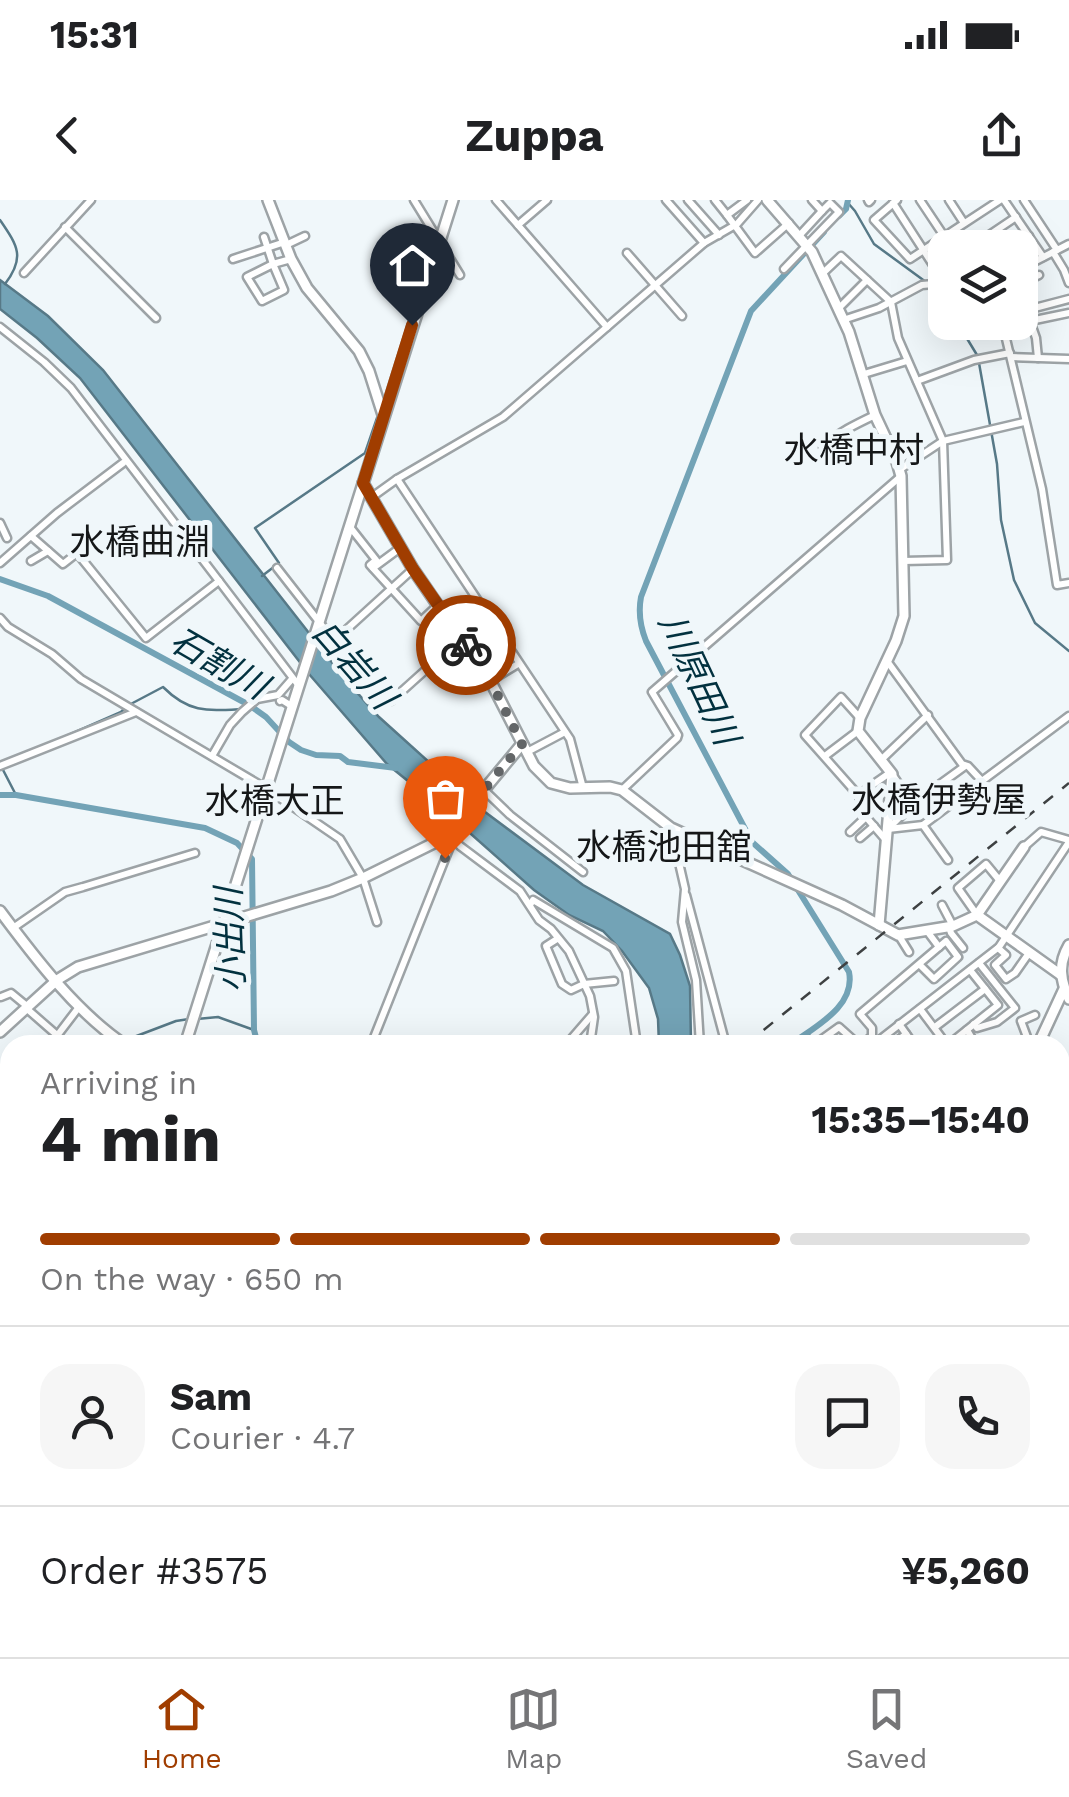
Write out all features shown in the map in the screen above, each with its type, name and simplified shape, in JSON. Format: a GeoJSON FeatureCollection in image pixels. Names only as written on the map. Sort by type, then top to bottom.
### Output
{"type":"FeatureCollection","features":[{"type":"Feature","properties":{"kind":"main road"},"geometry":{"type":"LineString","coordinates":[[268,200],[307,288],[358,351],[375,384],[383,416]]}},
{"type":"Feature","properties":{"kind":"main road"},"geometry":{"type":"LineString","coordinates":[[188,1035],[452,200]]}},
{"type":"Feature","properties":{"kind":"main road"},"geometry":{"type":"LineString","coordinates":[[766,200],[807,246],[822,274],[900,473],[904,616],[858,730],[891,773],[879,925]]}},
{"type":"Feature","properties":{"kind":"main road"},"geometry":{"type":"LineString","coordinates":[[363,483],[413,569],[490,681],[534,766],[551,783],[570,788],[622,790],[671,828],[842,905],[898,935],[951,926],[977,915],[1024,847]]}},
{"type":"Feature","properties":{"kind":"main road"},"geometry":{"type":"LineString","coordinates":[[0,1032],[56,980],[78,967],[331,891],[450,835],[483,791],[524,748]]}},
{"type":"Feature","properties":{"kind":"main road"},"geometry":{"type":"LineString","coordinates":[[0,911],[80,1007],[113,1035]]}},
{"type":"Feature","properties":{"kind":"main road"},"geometry":{"type":"LineString","coordinates":[[977,915],[1061,975]]}},
{"type":"Feature","properties":{"kind":"main road"},"geometry":{"type":"LineString","coordinates":[[1044,1035],[1068,991],[1061,975],[1062,959],[1069,945]]}},
{"type":"Feature","properties":{"kind":"street"},"geometry":{"type":"LineString","coordinates":[[24,273],[90,200]]}},
{"type":"Feature","properties":{"kind":"street"},"geometry":{"type":"LineString","coordinates":[[414,200],[460,275]]}},
{"type":"Feature","properties":{"kind":"street"},"geometry":{"type":"LineString","coordinates":[[496,200],[606,327]]}},
{"type":"Feature","properties":{"kind":"street"},"geometry":{"type":"LineString","coordinates":[[518,225],[547,200]]}},
{"type":"Feature","properties":{"kind":"street"},"geometry":{"type":"LineString","coordinates":[[666,200],[704,243]]}},
{"type":"Feature","properties":{"kind":"street"},"geometry":{"type":"LineString","coordinates":[[688,200],[719,235]]}},
{"type":"Feature","properties":{"kind":"street"},"geometry":{"type":"LineString","coordinates":[[715,200],[755,253],[788,224]]}},
{"type":"Feature","properties":{"kind":"street"},"geometry":{"type":"LineString","coordinates":[[727,215],[747,200]]}},
{"type":"Feature","properties":{"kind":"street"},"geometry":{"type":"LineString","coordinates":[[372,497],[502,416],[704,243],[734,226],[758,200]]}},
{"type":"Feature","properties":{"kind":"street"},"geometry":{"type":"LineString","coordinates":[[812,200],[822,211]]}},
{"type":"Feature","properties":{"kind":"street"},"geometry":{"type":"LineString","coordinates":[[920,200],[940,230]]}},
{"type":"Feature","properties":{"kind":"street"},"geometry":{"type":"LineString","coordinates":[[949,200],[964,224]]}},
{"type":"Feature","properties":{"kind":"street"},"geometry":{"type":"LineString","coordinates":[[977,200],[984,211]]}},
{"type":"Feature","properties":{"kind":"street"},"geometry":{"type":"LineString","coordinates":[[954,230],[1002,200],[1024,230]]}},
{"type":"Feature","properties":{"kind":"street"},"geometry":{"type":"LineString","coordinates":[[1024,200],[1069,283]]}},
{"type":"Feature","properties":{"kind":"street"},"geometry":{"type":"LineString","coordinates":[[928,247],[924,250],[910,259],[874,220],[895,202],[924,250],[928,256]]}},
{"type":"Feature","properties":{"kind":"street"},"geometry":{"type":"LineString","coordinates":[[784,269],[838,212],[830,203],[799,236]]}},
{"type":"Feature","properties":{"kind":"street"},"geometry":{"type":"LineString","coordinates":[[997,230],[1016,217]]}},
{"type":"Feature","properties":{"kind":"street"},"geometry":{"type":"LineString","coordinates":[[66,226],[156,318]]}},
{"type":"Feature","properties":{"kind":"street"},"geometry":{"type":"LineString","coordinates":[[233,259],[304,236]]}},
{"type":"Feature","properties":{"kind":"street"},"geometry":{"type":"LineString","coordinates":[[264,237],[273,264],[284,290],[262,301],[247,277],[273,264],[291,259]]}},
{"type":"Feature","properties":{"kind":"street"},"geometry":{"type":"LineString","coordinates":[[1038,259],[1069,244]]}},
{"type":"Feature","properties":{"kind":"street"},"geometry":{"type":"LineString","coordinates":[[1038,251],[1042,257]]}},
{"type":"Feature","properties":{"kind":"street"},"geometry":{"type":"LineString","coordinates":[[627,253],[682,316]]}},
{"type":"Feature","properties":{"kind":"street"},"geometry":{"type":"LineString","coordinates":[[822,274],[841,256],[891,302],[898,338],[942,441],[947,560],[903,561]]}},
{"type":"Feature","properties":{"kind":"street"},"geometry":{"type":"LineString","coordinates":[[838,309],[866,280]]}},
{"type":"Feature","properties":{"kind":"street"},"geometry":{"type":"LineString","coordinates":[[843,320],[928,284]]}},
{"type":"Feature","properties":{"kind":"street"},"geometry":{"type":"LineString","coordinates":[[1038,307],[1069,299]]}},
{"type":"Feature","properties":{"kind":"street"},"geometry":{"type":"LineString","coordinates":[[1038,319],[1069,313]]}},
{"type":"Feature","properties":{"kind":"street"},"geometry":{"type":"LineString","coordinates":[[2,331],[71,388],[297,683],[257,700],[242,712],[212,756]]}},
{"type":"Feature","properties":{"kind":"street"},"geometry":{"type":"LineString","coordinates":[[1007,340],[1042,489],[1057,585],[1069,583]]}},
{"type":"Feature","properties":{"kind":"street"},"geometry":{"type":"LineString","coordinates":[[1036,340],[1038,358]]}},
{"type":"Feature","properties":{"kind":"street"},"geometry":{"type":"LineString","coordinates":[[917,381],[974,360],[1011,355],[1069,359]]}},
{"type":"Feature","properties":{"kind":"street"},"geometry":{"type":"LineString","coordinates":[[864,374],[907,361]]}},
{"type":"Feature","properties":{"kind":"street"},"geometry":{"type":"LineString","coordinates":[[829,454],[823,447],[831,439],[876,415]]}},
{"type":"Feature","properties":{"kind":"street"},"geometry":{"type":"LineString","coordinates":[[622,790],[678,738],[652,692],[666,679],[900,473],[942,441],[1024,422]]}},
{"type":"Feature","properties":{"kind":"street"},"geometry":{"type":"LineString","coordinates":[[0,564],[123,463]]}},
{"type":"Feature","properties":{"kind":"street"},"geometry":{"type":"LineString","coordinates":[[397,479],[570,740],[584,788]]}},
{"type":"Feature","properties":{"kind":"street"},"geometry":{"type":"LineString","coordinates":[[0,523],[7,538]]}},
{"type":"Feature","properties":{"kind":"street"},"geometry":{"type":"LineString","coordinates":[[349,526],[376,560],[370,565],[420,620],[438,605]]}},
{"type":"Feature","properties":{"kind":"street"},"geometry":{"type":"LineString","coordinates":[[31,536],[63,564],[77,553],[146,638],[219,581]]}},
{"type":"Feature","properties":{"kind":"street"},"geometry":{"type":"LineString","coordinates":[[373,568],[400,548]]}},
{"type":"Feature","properties":{"kind":"street"},"geometry":{"type":"LineString","coordinates":[[31,561],[48,551]]}},
{"type":"Feature","properties":{"kind":"street"},"geometry":{"type":"LineString","coordinates":[[277,568],[334,642],[413,569]]}},
{"type":"Feature","properties":{"kind":"street"},"geometry":{"type":"LineString","coordinates":[[454,627],[482,609]]}},
{"type":"Feature","properties":{"kind":"street"},"geometry":{"type":"LineString","coordinates":[[0,618],[81,679],[267,788],[340,839],[363,878],[377,922]]}},
{"type":"Feature","properties":{"kind":"street"},"geometry":{"type":"LineString","coordinates":[[391,702],[461,638]]}},
{"type":"Feature","properties":{"kind":"street"},"geometry":{"type":"LineString","coordinates":[[887,661],[965,766],[982,780]]}},
{"type":"Feature","properties":{"kind":"street"},"geometry":{"type":"LineString","coordinates":[[490,681],[518,664]]}},
{"type":"Feature","properties":{"kind":"street"},"geometry":{"type":"LineString","coordinates":[[860,718],[840,697],[805,735],[860,796],[866,817],[887,835],[923,826],[1069,716]]}},
{"type":"Feature","properties":{"kind":"street"},"geometry":{"type":"LineString","coordinates":[[280,701],[291,711]]}},
{"type":"Feature","properties":{"kind":"street"},"geometry":{"type":"LineString","coordinates":[[0,766],[136,712]]}},
{"type":"Feature","properties":{"kind":"street"},"geometry":{"type":"LineString","coordinates":[[882,760],[928,715]]}},
{"type":"Feature","properties":{"kind":"street"},"geometry":{"type":"LineString","coordinates":[[824,756],[858,730]]}},
{"type":"Feature","properties":{"kind":"street"},"geometry":{"type":"LineString","coordinates":[[524,748],[563,733]]}},
{"type":"Feature","properties":{"kind":"street"},"geometry":{"type":"LineString","coordinates":[[887,835],[913,804],[965,766]]}},
{"type":"Feature","properties":{"kind":"street"},"geometry":{"type":"LineString","coordinates":[[860,796],[891,773],[913,804]]}},
{"type":"Feature","properties":{"kind":"street"},"geometry":{"type":"LineString","coordinates":[[483,791],[583,872]]}},
{"type":"Feature","properties":{"kind":"street"},"geometry":{"type":"LineString","coordinates":[[889,805],[904,791]]}},
{"type":"Feature","properties":{"kind":"street"},"geometry":{"type":"LineString","coordinates":[[850,832],[866,817]]}},
{"type":"Feature","properties":{"kind":"street"},"geometry":{"type":"LineString","coordinates":[[860,838],[874,826]]}},
{"type":"Feature","properties":{"kind":"street"},"geometry":{"type":"LineString","coordinates":[[923,826],[948,860]]}},
{"type":"Feature","properties":{"kind":"street"},"geometry":{"type":"LineString","coordinates":[[671,828],[723,1035]]}},
{"type":"Feature","properties":{"kind":"street"},"geometry":{"type":"LineString","coordinates":[[885,1035],[998,948],[1069,841],[1042,832],[1024,847]]}},
{"type":"Feature","properties":{"kind":"street"},"geometry":{"type":"LineString","coordinates":[[375,1035],[450,835],[520,892],[539,920],[552,929],[569,951],[590,996],[591,1035]]}},
{"type":"Feature","properties":{"kind":"street"},"geometry":{"type":"LineString","coordinates":[[13,928],[71,889],[195,852]]}},
{"type":"Feature","properties":{"kind":"street"},"geometry":{"type":"LineString","coordinates":[[977,915],[958,888],[986,864],[1001,882]]}},
{"type":"Feature","properties":{"kind":"street"},"geometry":{"type":"LineString","coordinates":[[684,889],[682,922],[696,980],[700,1035]]}},
{"type":"Feature","properties":{"kind":"street"},"geometry":{"type":"LineString","coordinates":[[529,906],[533,900],[613,948],[626,971],[636,1035]]}},
{"type":"Feature","properties":{"kind":"street"},"geometry":{"type":"LineString","coordinates":[[942,905],[951,933],[963,948]]}},
{"type":"Feature","properties":{"kind":"street"},"geometry":{"type":"LineString","coordinates":[[927,931],[939,947]]}},
{"type":"Feature","properties":{"kind":"street"},"geometry":{"type":"LineString","coordinates":[[898,935],[909,952]]}},
{"type":"Feature","properties":{"kind":"street"},"geometry":{"type":"LineString","coordinates":[[557,939],[546,946],[562,984],[570,990],[584,984],[614,981]]}},
{"type":"Feature","properties":{"kind":"street"},"geometry":{"type":"LineString","coordinates":[[872,1035],[872,1028],[860,1014],[946,941],[958,957],[934,978],[919,964]]}},
{"type":"Feature","properties":{"kind":"street"},"geometry":{"type":"LineString","coordinates":[[998,948],[1006,955],[995,965],[1006,979],[1030,952]]}},
{"type":"Feature","properties":{"kind":"street"},"geometry":{"type":"LineString","coordinates":[[971,1027],[997,1022],[1015,1008],[979,963]]}},
{"type":"Feature","properties":{"kind":"street"},"geometry":{"type":"LineString","coordinates":[[964,1035],[998,1006],[970,970]]}},
{"type":"Feature","properties":{"kind":"street"},"geometry":{"type":"LineString","coordinates":[[935,1027],[985,990]]}},
{"type":"Feature","properties":{"kind":"street"},"geometry":{"type":"LineString","coordinates":[[1,997],[11,993],[57,1035]]}},
{"type":"Feature","properties":{"kind":"street"},"geometry":{"type":"LineString","coordinates":[[59,1035],[80,1007]]}},
{"type":"Feature","properties":{"kind":"street"},"geometry":{"type":"LineString","coordinates":[[920,1009],[941,1035]]}},
{"type":"Feature","properties":{"kind":"street"},"geometry":{"type":"LineString","coordinates":[[574,1035],[592,1014]]}},
{"type":"Feature","properties":{"kind":"street"},"geometry":{"type":"LineString","coordinates":[[1026,1035],[1021,1020],[1035,1016]]}},
{"type":"Feature","properties":{"kind":"street"},"geometry":{"type":"LineString","coordinates":[[899,1024],[906,1034]]}},
{"type":"Feature","properties":{"kind":"street"},"geometry":{"type":"LineString","coordinates":[[828,1035],[839,1026],[849,1035]]}},
{"type":"Feature","properties":{"kind":"street"},"geometry":{"type":"LineString","coordinates":[[971,1027],[973,1035]]}},
{"type":"Feature","properties":{"kind":"water"},"geometry":{"type":"Polygon","coordinates":[[[0,280],[48,316],[103,370],[345,679],[379,717],[471,800],[455,819],[387,764],[309,674],[80,378],[0,309],[0,280]]]}},
{"type":"Feature","properties":{"kind":"water"},"geometry":{"type":"Polygon","coordinates":[[[477,806],[583,885],[670,934],[690,986],[691,1035],[659,1035],[649,988],[622,951],[603,931],[569,915],[534,890],[462,826],[477,806]]]}},
{"type":"Feature","properties":{"kind":"waterway","name":"川原田川"},"geometry":{"type":"LineString","coordinates":[[839,216],[848,200]]}},
{"type":"Feature","properties":{"kind":"waterway"},"geometry":{"type":"LineString","coordinates":[[848,203],[874,244],[926,282]]}},
{"type":"Feature","properties":{"kind":"waterway"},"geometry":{"type":"LineString","coordinates":[[0,220],[17,251],[12,275],[5,284]]}},
{"type":"Feature","properties":{"kind":"waterway","name":"川原田川"},"geometry":{"type":"LineString","coordinates":[[804,1035],[840,1006],[846,996],[849,972],[788,874],[752,842],[646,641],[640,609],[641,597],[751,311],[824,232]]}},
{"type":"Feature","properties":{"kind":"waterway"},"geometry":{"type":"LineString","coordinates":[[968,340],[977,355]]}},
{"type":"Feature","properties":{"kind":"waterway"},"geometry":{"type":"LineString","coordinates":[[979,363],[997,464],[1001,520],[1014,580],[1035,623],[1069,651]]}},
{"type":"Feature","properties":{"kind":"waterway"},"geometry":{"type":"LineString","coordinates":[[262,576],[279,563],[255,528],[365,453],[378,415]]}},
{"type":"Feature","properties":{"kind":"waterway","name":"石割川"},"geometry":{"type":"LineString","coordinates":[[0,579],[48,596],[249,705],[301,750],[340,756],[348,762],[396,768]]}},
{"type":"Feature","properties":{"kind":"waterway"},"geometry":{"type":"LineString","coordinates":[[48,744],[121,712],[163,687],[190,706],[242,709]]}},
{"type":"Feature","properties":{"kind":"waterway"},"geometry":{"type":"LineString","coordinates":[[1,766],[16,795]]}},
{"type":"Feature","properties":{"kind":"waterway","name":"小出川"},"geometry":{"type":"LineString","coordinates":[[0,795],[205,828],[237,843],[252,859],[255,1035]]}},
{"type":"Feature","properties":{"kind":"waterway"},"geometry":{"type":"LineString","coordinates":[[197,1019],[218,1017],[254,1030]]}},
{"type":"Feature","properties":{"kind":"waterway"},"geometry":{"type":"LineString","coordinates":[[139,1035],[189,1019]]}},
{"type":"Feature","properties":{"kind":"railway"},"geometry":{"type":"LineString","coordinates":[[757,1035],[1069,783]]}},
{"type":"Feature","properties":{"kind":"way so far"},"geometry":{"type":"LineString","coordinates":[[445,858],[453,839],[448,833],[522,744],[493,686],[466,645]]}},
{"type":"Feature","properties":{"kind":"district","name":"水橋中村"},"geometry":{"type":"Point","coordinates":[854,450]}},
{"type":"Feature","properties":{"kind":"district","name":"水橋曲淵"},"geometry":{"type":"Point","coordinates":[140,542]}},
{"type":"Feature","properties":{"kind":"district","name":"水橋伊勢屋"},"geometry":{"type":"Point","coordinates":[939,800]}},
{"type":"Feature","properties":{"kind":"district","name":"水橋大正"},"geometry":{"type":"Point","coordinates":[275,801]}},
{"type":"Feature","properties":{"kind":"district","name":"水橋池田舘"},"geometry":{"type":"Point","coordinates":[664,847]}},
{"type":"Feature","properties":{"kind":"route"},"geometry":{"type":"LineString","coordinates":[[412,325],[363,483],[413,569],[466,645]]}},
{"type":"Feature","properties":{"kind":"water label","name":"白岩川"},"geometry":{"type":"Point","coordinates":[354,664]}}]}
